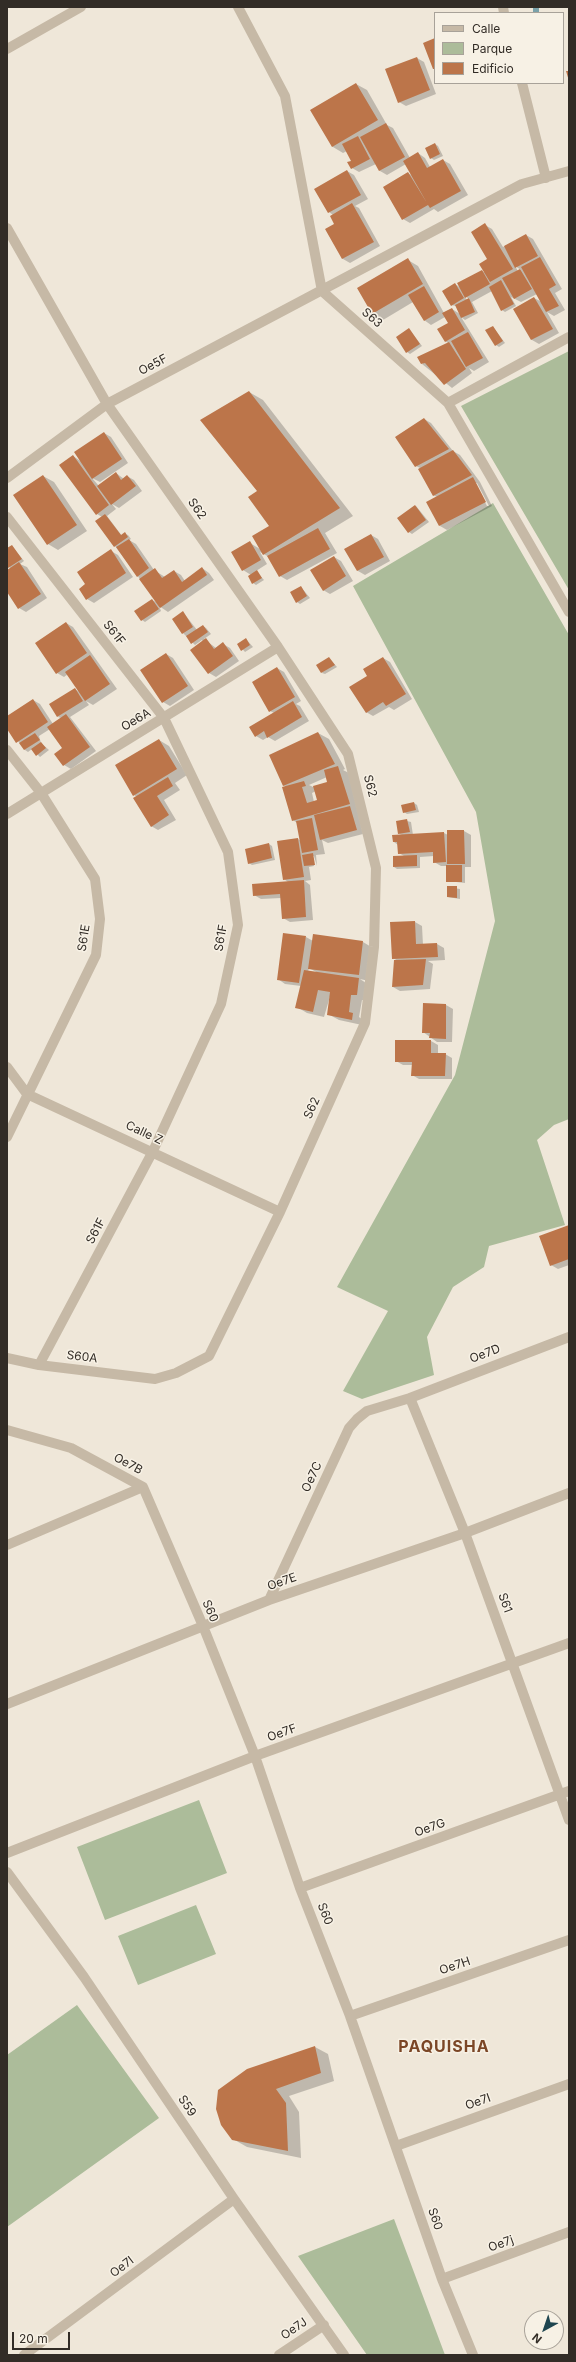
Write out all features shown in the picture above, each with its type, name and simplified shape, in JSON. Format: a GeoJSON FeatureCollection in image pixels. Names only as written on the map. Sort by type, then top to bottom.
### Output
{"type":"FeatureCollection","features":[{"type":"Feature","properties":{"kind":"street"},"geometry":{"type":"LineString","coordinates":[[7,49],[81,7]]}},
{"type":"Feature","properties":{"kind":"street"},"geometry":{"type":"LineString","coordinates":[[238,7],[285,96],[322,291]]}},
{"type":"Feature","properties":{"kind":"street"},"geometry":{"type":"LineString","coordinates":[[522,84],[546,178]]}},
{"type":"Feature","properties":{"kind":"street","name":"Oe5F"},"geometry":{"type":"LineString","coordinates":[[7,478],[107,404],[522,184],[569,172]]}},
{"type":"Feature","properties":{"kind":"street","name":"S62"},"geometry":{"type":"LineString","coordinates":[[7,228],[107,404],[278,647],[348,754],[376,868],[374,947],[365,1023],[280,1212],[209,1356],[176,1373],[155,1379]]}},
{"type":"Feature","properties":{"kind":"street","name":"S63"},"geometry":{"type":"LineString","coordinates":[[322,291],[448,403],[569,612]]}},
{"type":"Feature","properties":{"kind":"street"},"geometry":{"type":"LineString","coordinates":[[448,403],[569,337]]}},
{"type":"Feature","properties":{"kind":"street","name":"S61F"},"geometry":{"type":"LineString","coordinates":[[7,517],[164,718],[228,852],[238,925],[221,1004],[153,1151],[39,1365]]}},
{"type":"Feature","properties":{"kind":"street","name":"Oe6A"},"geometry":{"type":"LineString","coordinates":[[7,814],[278,647]]}},
{"type":"Feature","properties":{"kind":"street","name":"S61E"},"geometry":{"type":"LineString","coordinates":[[7,750],[41,793],[95,879],[100,919],[96,955],[7,1137]]}},
{"type":"Feature","properties":{"kind":"street"},"geometry":{"type":"LineString","coordinates":[[7,1066],[27,1094]]}},
{"type":"Feature","properties":{"kind":"street","name":"Calle Z"},"geometry":{"type":"LineString","coordinates":[[27,1094],[153,1151],[280,1212]]}},
{"type":"Feature","properties":{"kind":"street","name":"Oe7D"},"geometry":{"type":"LineString","coordinates":[[410,1398],[569,1336]]}},
{"type":"Feature","properties":{"kind":"street","name":"S60A"},"geometry":{"type":"LineString","coordinates":[[7,1358],[39,1365],[155,1379]]}},
{"type":"Feature","properties":{"kind":"street","name":"S61"},"geometry":{"type":"LineString","coordinates":[[410,1398],[465,1533],[513,1664],[565,1793],[569,1820]]}},
{"type":"Feature","properties":{"kind":"street","name":"Oe7C"},"geometry":{"type":"LineString","coordinates":[[269,1600],[349,1428],[367,1411],[410,1398]]}},
{"type":"Feature","properties":{"kind":"street","name":"Oe7B"},"geometry":{"type":"LineString","coordinates":[[7,1430],[71,1448],[143,1487]]}},
{"type":"Feature","properties":{"kind":"street","name":"Oe7B"},"geometry":{"type":"LineString","coordinates":[[7,1545],[143,1487]]}},
{"type":"Feature","properties":{"kind":"street","name":"S60"},"geometry":{"type":"LineString","coordinates":[[143,1487],[203,1626],[255,1756],[300,1888],[350,2016],[442,2279],[473,2355]]}},
{"type":"Feature","properties":{"kind":"street","name":"Oe7E"},"geometry":{"type":"LineString","coordinates":[[7,1704],[269,1600],[465,1533],[569,1493]]}},
{"type":"Feature","properties":{"kind":"street","name":"Oe7F"},"geometry":{"type":"LineString","coordinates":[[7,1853],[255,1756],[569,1643]]}},
{"type":"Feature","properties":{"kind":"street","name":"Oe7G"},"geometry":{"type":"LineString","coordinates":[[300,1888],[565,1793]]}},
{"type":"Feature","properties":{"kind":"street","name":"S59"},"geometry":{"type":"LineString","coordinates":[[7,1872],[84,1977],[234,2199],[344,2355]]}},
{"type":"Feature","properties":{"kind":"street","name":"Oe7H"},"geometry":{"type":"LineString","coordinates":[[350,2016],[569,1940]]}},
{"type":"Feature","properties":{"kind":"street","name":"Oe7I"},"geometry":{"type":"LineString","coordinates":[[396,2146],[569,2084]]}},
{"type":"Feature","properties":{"kind":"street","name":"Oe7I"},"geometry":{"type":"LineString","coordinates":[[24,2355],[234,2199]]}},
{"type":"Feature","properties":{"kind":"street","name":"Oe7j"},"geometry":{"type":"LineString","coordinates":[[442,2279],[569,2232]]}},
{"type":"Feature","properties":{"kind":"street","name":"Oe7J"},"geometry":{"type":"LineString","coordinates":[[279,2355],[324,2325]]}},
{"type":"Feature","properties":{"kind":"green space"},"geometry":{"type":"Polygon","coordinates":[[[569,351],[569,590],[461,406],[569,351]]]}},
{"type":"Feature","properties":{"kind":"green space"},"geometry":{"type":"Polygon","coordinates":[[[493,503],[569,635],[569,1119],[554,1125],[537,1140],[565,1225],[489,1246],[484,1267],[453,1287],[427,1337],[434,1375],[362,1399],[343,1391],[388,1311],[337,1287],[455,1075],[495,921],[476,812],[353,586],[493,503]]]}},
{"type":"Feature","properties":{"kind":"green space"},"geometry":{"type":"Polygon","coordinates":[[[199,1800],[227,1873],[105,1920],[77,1847],[199,1800]]]}},
{"type":"Feature","properties":{"kind":"green space"},"geometry":{"type":"Polygon","coordinates":[[[196,1905],[216,1954],[138,1985],[118,1936],[196,1905]]]}},
{"type":"Feature","properties":{"kind":"green space"},"geometry":{"type":"Polygon","coordinates":[[[77,2005],[159,2118],[7,2227],[7,2055],[77,2005]]]}},
{"type":"Feature","properties":{"kind":"green space"},"geometry":{"type":"Polygon","coordinates":[[[394,2219],[445,2355],[367,2355],[298,2256],[394,2219]]]}},
{"type":"Feature","properties":{"kind":"building"},"geometry":{"type":"Polygon","coordinates":[[[434,38],[434,69],[433,69],[423,43],[434,38]]]}},
{"type":"Feature","properties":{"kind":"building"},"geometry":{"type":"Polygon","coordinates":[[[417,57],[430,90],[398,103],[385,69],[417,57]]]}},
{"type":"Feature","properties":{"kind":"building"},"geometry":{"type":"Polygon","coordinates":[[[566,71],[569,71],[569,81],[566,71]]]}},
{"type":"Feature","properties":{"kind":"building"},"geometry":{"type":"Polygon","coordinates":[[[356,83],[378,120],[332,147],[310,110],[356,83]]]}},
{"type":"Feature","properties":{"kind":"building"},"geometry":{"type":"Polygon","coordinates":[[[386,123],[405,157],[379,171],[360,137],[386,123]]]}},
{"type":"Feature","properties":{"kind":"building"},"geometry":{"type":"Polygon","coordinates":[[[358,136],[370,159],[351,169],[347,162],[351,161],[342,144],[358,136]]]}},
{"type":"Feature","properties":{"kind":"building"},"geometry":{"type":"Polygon","coordinates":[[[435,143],[440,154],[430,159],[425,148],[435,143]]]}},
{"type":"Feature","properties":{"kind":"building"},"geometry":{"type":"Polygon","coordinates":[[[418,152],[427,168],[443,159],[461,191],[430,208],[428,205],[402,220],[383,187],[408,172],[427,203],[403,161],[418,152]]]}},
{"type":"Feature","properties":{"kind":"building"},"geometry":{"type":"Polygon","coordinates":[[[347,170],[361,195],[328,213],[314,189],[347,170]]]}},
{"type":"Feature","properties":{"kind":"building"},"geometry":{"type":"Polygon","coordinates":[[[352,203],[374,242],[342,259],[325,229],[334,224],[330,216],[352,203]]]}},
{"type":"Feature","properties":{"kind":"building"},"geometry":{"type":"Polygon","coordinates":[[[485,223],[513,269],[490,282],[479,264],[487,259],[471,232],[485,223]]]}},
{"type":"Feature","properties":{"kind":"building"},"geometry":{"type":"Polygon","coordinates":[[[526,234],[538,256],[515,268],[504,246],[526,234]]]}},
{"type":"Feature","properties":{"kind":"building"},"geometry":{"type":"Polygon","coordinates":[[[540,257],[556,285],[549,289],[559,306],[546,312],[521,267],[540,257]]]}},
{"type":"Feature","properties":{"kind":"building"},"geometry":{"type":"Polygon","coordinates":[[[408,258],[423,284],[372,314],[357,288],[408,258]]]}},
{"type":"Feature","properties":{"kind":"building"},"geometry":{"type":"Polygon","coordinates":[[[520,269],[532,289],[514,299],[502,278],[520,269]]]}},
{"type":"Feature","properties":{"kind":"building"},"geometry":{"type":"Polygon","coordinates":[[[482,270],[490,284],[465,298],[457,283],[482,270]]]}},
{"type":"Feature","properties":{"kind":"building"},"geometry":{"type":"Polygon","coordinates":[[[501,280],[514,304],[501,311],[489,287],[501,280]]]}},
{"type":"Feature","properties":{"kind":"building"},"geometry":{"type":"Polygon","coordinates":[[[455,283],[464,298],[451,306],[442,291],[455,283]]]}},
{"type":"Feature","properties":{"kind":"building"},"geometry":{"type":"Polygon","coordinates":[[[424,286],[439,312],[424,321],[408,295],[424,286]]]}},
{"type":"Feature","properties":{"kind":"building"},"geometry":{"type":"Polygon","coordinates":[[[534,297],[553,329],[531,340],[513,309],[534,297]]]}},
{"type":"Feature","properties":{"kind":"building"},"geometry":{"type":"Polygon","coordinates":[[[469,298],[475,312],[461,318],[455,305],[469,298]]]}},
{"type":"Feature","properties":{"kind":"building"},"geometry":{"type":"Polygon","coordinates":[[[452,308],[465,330],[445,342],[437,329],[448,323],[442,313],[452,308]]]}},
{"type":"Feature","properties":{"kind":"building"},"geometry":{"type":"Polygon","coordinates":[[[493,326],[503,341],[495,346],[485,330],[493,326]]]}},
{"type":"Feature","properties":{"kind":"building"},"geometry":{"type":"Polygon","coordinates":[[[409,328],[420,344],[406,353],[396,337],[409,328]]]}},
{"type":"Feature","properties":{"kind":"building"},"geometry":{"type":"Polygon","coordinates":[[[468,332],[483,358],[466,367],[451,341],[468,332]]]}},
{"type":"Feature","properties":{"kind":"building"},"geometry":{"type":"Polygon","coordinates":[[[449,342],[466,369],[444,385],[425,363],[421,364],[417,357],[449,342]]]}},
{"type":"Feature","properties":{"kind":"building"},"geometry":{"type":"Polygon","coordinates":[[[249,391],[340,508],[263,555],[252,536],[269,526],[248,497],[257,491],[200,420],[249,391]]]}},
{"type":"Feature","properties":{"kind":"building"},"geometry":{"type":"Polygon","coordinates":[[[424,418],[449,449],[415,467],[395,437],[424,418]]]}},
{"type":"Feature","properties":{"kind":"building"},"geometry":{"type":"Polygon","coordinates":[[[104,432],[122,459],[92,479],[74,452],[104,432]]]}},
{"type":"Feature","properties":{"kind":"building"},"geometry":{"type":"Polygon","coordinates":[[[453,450],[472,475],[433,496],[418,469],[453,450]]]}},
{"type":"Feature","properties":{"kind":"building"},"geometry":{"type":"Polygon","coordinates":[[[73,455],[109,505],[96,515],[59,465],[73,455]]]}},
{"type":"Feature","properties":{"kind":"building"},"geometry":{"type":"Polygon","coordinates":[[[116,472],[121,480],[127,475],[136,486],[111,505],[97,486],[116,472]]]}},
{"type":"Feature","properties":{"kind":"building"},"geometry":{"type":"Polygon","coordinates":[[[43,475],[77,525],[47,545],[13,495],[43,475]]]}},
{"type":"Feature","properties":{"kind":"building"},"geometry":{"type":"Polygon","coordinates":[[[473,477],[486,502],[439,526],[426,502],[473,477]]]}},
{"type":"Feature","properties":{"kind":"building"},"geometry":{"type":"Polygon","coordinates":[[[415,505],[426,520],[408,533],[397,518],[415,505]]]}},
{"type":"Feature","properties":{"kind":"building"},"geometry":{"type":"Polygon","coordinates":[[[105,514],[121,535],[125,532],[128,537],[114,547],[95,521],[105,514]]]}},
{"type":"Feature","properties":{"kind":"building"},"geometry":{"type":"Polygon","coordinates":[[[318,528],[330,549],[279,577],[267,556],[318,528]]]}},
{"type":"Feature","properties":{"kind":"building"},"geometry":{"type":"Polygon","coordinates":[[[371,534],[384,557],[357,571],[344,549],[371,534]]]}},
{"type":"Feature","properties":{"kind":"building"},"geometry":{"type":"Polygon","coordinates":[[[129,539],[149,568],[137,577],[116,547],[129,539]]]}},
{"type":"Feature","properties":{"kind":"building"},"geometry":{"type":"Polygon","coordinates":[[[250,541],[261,560],[242,571],[231,552],[250,541]]]}},
{"type":"Feature","properties":{"kind":"building"},"geometry":{"type":"Polygon","coordinates":[[[12,545],[22,559],[8,568],[7,548],[12,545]]]}},
{"type":"Feature","properties":{"kind":"building"},"geometry":{"type":"Polygon","coordinates":[[[111,549],[126,573],[86,600],[79,589],[85,584],[77,572],[111,549]]]}},
{"type":"Feature","properties":{"kind":"building"},"geometry":{"type":"Polygon","coordinates":[[[334,556],[346,576],[323,591],[310,570],[334,556]]]}},
{"type":"Feature","properties":{"kind":"building"},"geometry":{"type":"Polygon","coordinates":[[[19,562],[41,594],[18,609],[7,592],[7,570],[19,562]]]}},
{"type":"Feature","properties":{"kind":"building"},"geometry":{"type":"Polygon","coordinates":[[[202,567],[207,575],[160,608],[139,579],[155,568],[162,578],[174,570],[182,582],[202,567]]]}},
{"type":"Feature","properties":{"kind":"building"},"geometry":{"type":"Polygon","coordinates":[[[257,570],[262,578],[252,584],[248,576],[257,570]]]}},
{"type":"Feature","properties":{"kind":"building"},"geometry":{"type":"Polygon","coordinates":[[[301,586],[307,596],[296,603],[290,592],[301,586]]]}},
{"type":"Feature","properties":{"kind":"building"},"geometry":{"type":"Polygon","coordinates":[[[152,599],[159,609],[141,621],[134,611],[152,599]]]}},
{"type":"Feature","properties":{"kind":"building"},"geometry":{"type":"Polygon","coordinates":[[[183,611],[193,627],[182,634],[172,619],[183,611]]]}},
{"type":"Feature","properties":{"kind":"building"},"geometry":{"type":"Polygon","coordinates":[[[66,622],[87,653],[56,674],[35,643],[66,622]]]}},
{"type":"Feature","properties":{"kind":"building"},"geometry":{"type":"Polygon","coordinates":[[[203,625],[208,632],[191,644],[186,636],[203,625]]]}},
{"type":"Feature","properties":{"kind":"building"},"geometry":{"type":"Polygon","coordinates":[[[206,638],[214,649],[223,642],[233,656],[208,674],[190,650],[206,638]]]}},
{"type":"Feature","properties":{"kind":"building"},"geometry":{"type":"Polygon","coordinates":[[[246,638],[250,645],[241,651],[237,644],[246,638]]]}},
{"type":"Feature","properties":{"kind":"building"},"geometry":{"type":"Polygon","coordinates":[[[166,653],[188,686],[162,703],[140,670],[166,653]]]}},
{"type":"Feature","properties":{"kind":"building"},"geometry":{"type":"Polygon","coordinates":[[[90,655],[110,684],[85,701],[65,672],[90,655]]]}},
{"type":"Feature","properties":{"kind":"building"},"geometry":{"type":"Polygon","coordinates":[[[329,657],[335,665],[321,673],[316,665],[329,657]]]}},
{"type":"Feature","properties":{"kind":"building"},"geometry":{"type":"Polygon","coordinates":[[[383,657],[406,694],[386,706],[383,702],[366,713],[349,687],[367,676],[363,669],[383,657]]]}},
{"type":"Feature","properties":{"kind":"building"},"geometry":{"type":"Polygon","coordinates":[[[277,667],[295,697],[269,712],[252,682],[277,667]]]}},
{"type":"Feature","properties":{"kind":"building"},"geometry":{"type":"Polygon","coordinates":[[[75,688],[83,701],[57,717],[49,704],[75,688]]]}},
{"type":"Feature","properties":{"kind":"building"},"geometry":{"type":"Polygon","coordinates":[[[33,699],[48,722],[16,743],[7,729],[7,716],[33,699]]]}},
{"type":"Feature","properties":{"kind":"building"},"geometry":{"type":"Polygon","coordinates":[[[293,701],[302,717],[267,738],[264,731],[255,737],[249,727],[293,701]]]}},
{"type":"Feature","properties":{"kind":"building"},"geometry":{"type":"Polygon","coordinates":[[[66,714],[90,747],[63,766],[54,754],[62,748],[47,727],[66,714]]]}},
{"type":"Feature","properties":{"kind":"building"},"geometry":{"type":"Polygon","coordinates":[[[318,732],[335,764],[283,786],[269,755],[318,732]]]}},
{"type":"Feature","properties":{"kind":"building"},"geometry":{"type":"Polygon","coordinates":[[[35,733],[40,740],[24,750],[19,743],[35,733]]]}},
{"type":"Feature","properties":{"kind":"building"},"geometry":{"type":"Polygon","coordinates":[[[159,739],[177,769],[133,796],[115,765],[159,739]]]}},
{"type":"Feature","properties":{"kind":"building"},"geometry":{"type":"Polygon","coordinates":[[[41,742],[46,748],[36,756],[31,749],[41,742]]]}},
{"type":"Feature","properties":{"kind":"building"},"geometry":{"type":"Polygon","coordinates":[[[338,766],[350,804],[292,821],[282,787],[304,781],[306,786],[302,787],[307,803],[317,800],[313,786],[327,782],[324,770],[338,766]]]}},
{"type":"Feature","properties":{"kind":"building"},"geometry":{"type":"Polygon","coordinates":[[[168,777],[173,786],[157,796],[169,815],[151,827],[133,798],[168,777]]]}},
{"type":"Feature","properties":{"kind":"building"},"geometry":{"type":"Polygon","coordinates":[[[414,802],[416,810],[403,813],[401,805],[414,802]]]}},
{"type":"Feature","properties":{"kind":"building"},"geometry":{"type":"Polygon","coordinates":[[[350,806],[357,830],[320,840],[314,815],[350,806]]]}},
{"type":"Feature","properties":{"kind":"building"},"geometry":{"type":"Polygon","coordinates":[[[312,818],[318,850],[302,853],[296,821],[312,818]]]}},
{"type":"Feature","properties":{"kind":"building"},"geometry":{"type":"Polygon","coordinates":[[[407,819],[410,832],[398,834],[396,821],[407,819]]]}},
{"type":"Feature","properties":{"kind":"building"},"geometry":{"type":"Polygon","coordinates":[[[447,830],[464,830],[465,864],[447,864],[447,830]]]}},
{"type":"Feature","properties":{"kind":"building"},"geometry":{"type":"Polygon","coordinates":[[[444,832],[446,862],[433,863],[433,852],[398,854],[397,842],[393,842],[392,835],[444,832]]]}},
{"type":"Feature","properties":{"kind":"building"},"geometry":{"type":"Polygon","coordinates":[[[298,838],[304,877],[283,880],[277,841],[298,838]]]}},
{"type":"Feature","properties":{"kind":"building"},"geometry":{"type":"Polygon","coordinates":[[[269,843],[272,858],[248,864],[245,849],[269,843]]]}},
{"type":"Feature","properties":{"kind":"building"},"geometry":{"type":"Polygon","coordinates":[[[313,853],[315,865],[304,866],[302,855],[313,853]]]}},
{"type":"Feature","properties":{"kind":"building"},"geometry":{"type":"Polygon","coordinates":[[[417,855],[417,866],[393,867],[393,856],[417,855]]]}},
{"type":"Feature","properties":{"kind":"building"},"geometry":{"type":"Polygon","coordinates":[[[446,865],[462,865],[462,882],[446,882],[446,865]]]}},
{"type":"Feature","properties":{"kind":"building"},"geometry":{"type":"Polygon","coordinates":[[[304,880],[306,917],[282,919],[280,894],[253,896],[252,884],[304,880]]]}},
{"type":"Feature","properties":{"kind":"building"},"geometry":{"type":"Polygon","coordinates":[[[447,886],[457,886],[457,898],[447,897],[447,886]]]}},
{"type":"Feature","properties":{"kind":"building"},"geometry":{"type":"Polygon","coordinates":[[[415,921],[416,944],[437,943],[438,957],[392,959],[390,922],[415,921]]]}},
{"type":"Feature","properties":{"kind":"building"},"geometry":{"type":"Polygon","coordinates":[[[283,933],[306,936],[299,983],[277,980],[283,933]]]}},
{"type":"Feature","properties":{"kind":"building"},"geometry":{"type":"Polygon","coordinates":[[[313,934],[363,941],[359,975],[308,969],[313,934]]]}},
{"type":"Feature","properties":{"kind":"building"},"geometry":{"type":"Polygon","coordinates":[[[426,959],[423,985],[392,987],[394,960],[426,959]]]}},
{"type":"Feature","properties":{"kind":"building"},"geometry":{"type":"Polygon","coordinates":[[[304,970],[359,978],[357,995],[351,995],[349,1012],[353,1013],[352,1020],[327,1015],[330,992],[318,990],[313,1012],[295,1008],[304,970]]]}},
{"type":"Feature","properties":{"kind":"building"},"geometry":{"type":"Polygon","coordinates":[[[423,1003],[446,1004],[446,1039],[429,1038],[430,1033],[422,1033],[423,1003]]]}},
{"type":"Feature","properties":{"kind":"building"},"geometry":{"type":"Polygon","coordinates":[[[395,1040],[431,1040],[431,1053],[446,1053],[445,1076],[411,1076],[412,1062],[395,1062],[395,1040]]]}},
{"type":"Feature","properties":{"kind":"building"},"geometry":{"type":"Polygon","coordinates":[[[569,1225],[569,1259],[550,1266],[539,1236],[569,1225]]]}},
{"type":"Feature","properties":{"kind":"building"},"geometry":{"type":"Polygon","coordinates":[[[315,2046],[321,2073],[276,2089],[286,2103],[288,2151],[232,2140],[221,2125],[216,2109],[218,2090],[247,2069],[315,2046]]]}},
{"type":"Feature","properties":{"kind":"waterway"},"geometry":{"type":"LineString","coordinates":[[536,7],[536,12]]}},
{"type":"Feature","properties":{"kind":"district","name":"PAQUISHA"},"geometry":{"type":"Point","coordinates":[444,2047]}}]}
